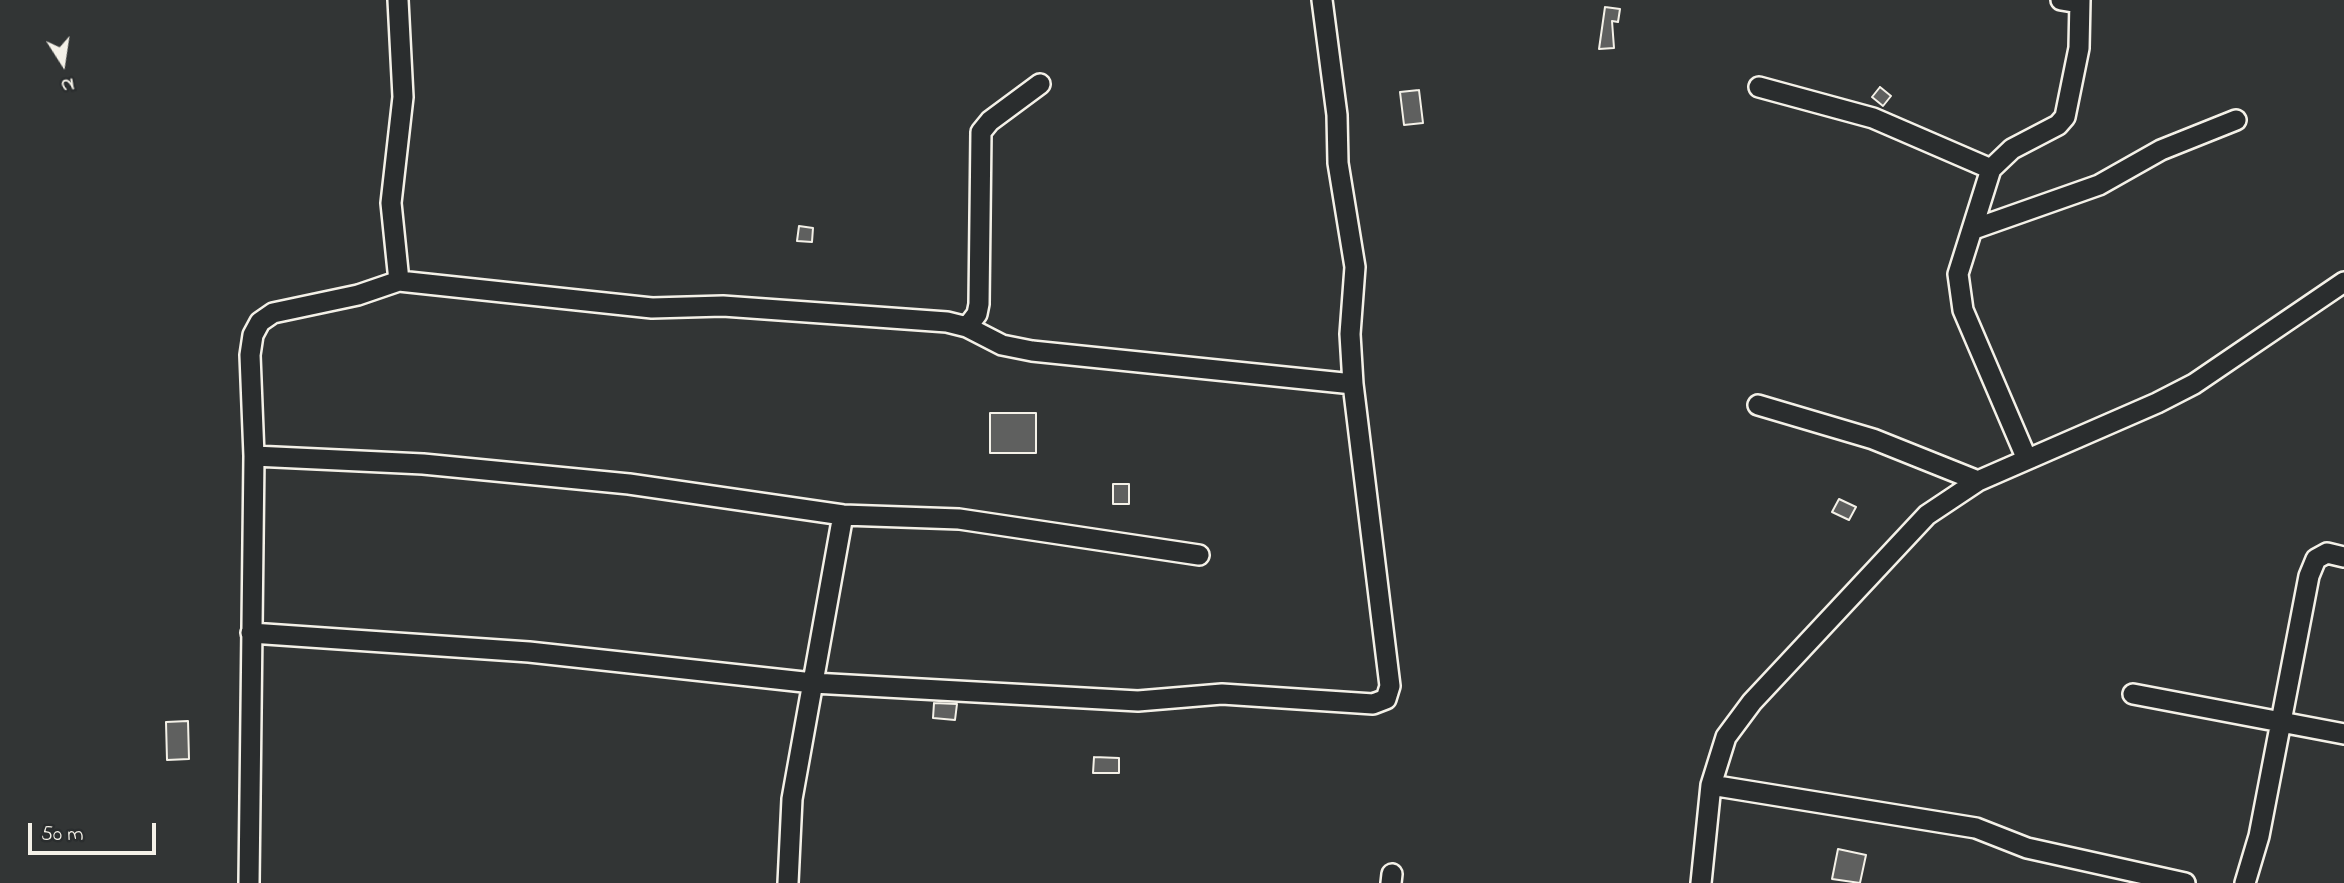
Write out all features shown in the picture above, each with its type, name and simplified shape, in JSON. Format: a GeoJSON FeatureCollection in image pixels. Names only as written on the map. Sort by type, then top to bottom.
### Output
{"type":"FeatureCollection","features":[{"type":"Feature","properties":{"kind":"street"},"geometry":{"type":"LineString","coordinates":[[398,0],[403,97],[391,203],[399,281]]}},
{"type":"Feature","properties":{"kind":"street"},"geometry":{"type":"LineString","coordinates":[[251,634],[529,652],[813,683],[1138,701],[1222,694],[1373,704],[1386,699],[1390,686],[1353,384],[1350,334],[1355,267],[1338,163],[1337,115],[1322,0]]}},
{"type":"Feature","properties":{"kind":"street"},"geometry":{"type":"LineString","coordinates":[[2026,457],[1958,292],[1958,274],[1991,169],[2012,149],[2058,125],[2065,117],[2080,48],[2073,1]]}},
{"type":"Feature","properties":{"kind":"street"},"geometry":{"type":"LineString","coordinates":[[967,327],[977,314],[979,304],[981,132],[990,121],[1040,84]]}},
{"type":"Feature","properties":{"kind":"street"},"geometry":{"type":"LineString","coordinates":[[1759,87],[1873,118],[1991,169]]}},
{"type":"Feature","properties":{"kind":"street"},"geometry":{"type":"LineString","coordinates":[[1973,229],[2099,185],[2161,150],[2236,120]]}},
{"type":"Feature","properties":{"kind":"street"},"geometry":{"type":"LineString","coordinates":[[249,883],[254,456],[250,355],[253,335],[260,322],[273,313],[358,295],[399,281],[652,308],[723,306],[920,320],[967,327],[1002,345],[1032,351],[1353,384]]}},
{"type":"Feature","properties":{"kind":"street"},"geometry":{"type":"LineString","coordinates":[[1700,883],[1710,785],[1726,737],[1752,702],[1927,515],[1978,481],[2026,457],[2157,403],[2194,384],[2344,282]]}},
{"type":"Feature","properties":{"kind":"street"},"geometry":{"type":"LineString","coordinates":[[1758,405],[1872,439],[1978,481]]}},
{"type":"Feature","properties":{"kind":"street"},"geometry":{"type":"LineString","coordinates":[[254,456],[423,464],[629,484],[843,515],[959,519],[1199,555]]}},
{"type":"Feature","properties":{"kind":"street"},"geometry":{"type":"LineString","coordinates":[[788,883],[792,799],[843,515]]}},
{"type":"Feature","properties":{"kind":"street"},"geometry":{"type":"LineString","coordinates":[[2245,883],[2259,836],[2309,576],[2316,559],[2327,553],[2344,557]]}},
{"type":"Feature","properties":{"kind":"street"},"geometry":{"type":"LineString","coordinates":[[2133,694],[2344,733]]}},
{"type":"Feature","properties":{"kind":"street"},"geometry":{"type":"LineString","coordinates":[[1710,785],[1976,828],[2027,848],[2185,883]]}},
{"type":"Feature","properties":{"kind":"building"},"geometry":{"type":"Polygon","coordinates":[[[1605,7],[1620,9],[1618,22],[1612,21],[1614,48],[1599,49],[1605,7]]]}},
{"type":"Feature","properties":{"kind":"building"},"geometry":{"type":"Polygon","coordinates":[[[1880,87],[1891,96],[1883,106],[1872,97],[1880,87]]]}},
{"type":"Feature","properties":{"kind":"building"},"geometry":{"type":"Polygon","coordinates":[[[1419,90],[1423,123],[1404,125],[1400,92],[1419,90]]]}},
{"type":"Feature","properties":{"kind":"building"},"geometry":{"type":"Polygon","coordinates":[[[799,226],[813,228],[812,242],[797,241],[799,226]]]}},
{"type":"Feature","properties":{"kind":"building"},"geometry":{"type":"Polygon","coordinates":[[[990,413],[1036,413],[1036,453],[990,453],[990,413]]]}},
{"type":"Feature","properties":{"kind":"building"},"geometry":{"type":"Polygon","coordinates":[[[1113,484],[1129,484],[1129,504],[1113,504],[1113,484]]]}},
{"type":"Feature","properties":{"kind":"building"},"geometry":{"type":"Polygon","coordinates":[[[1839,499],[1856,507],[1849,520],[1832,512],[1839,499]]]}},
{"type":"Feature","properties":{"kind":"building"},"geometry":{"type":"Polygon","coordinates":[[[934,703],[957,704],[955,720],[933,718],[934,703]]]}},
{"type":"Feature","properties":{"kind":"building"},"geometry":{"type":"Polygon","coordinates":[[[188,721],[189,759],[167,760],[166,722],[188,721]]]}},
{"type":"Feature","properties":{"kind":"building"},"geometry":{"type":"Polygon","coordinates":[[[1094,757],[1119,758],[1119,773],[1093,773],[1094,757]]]}},
{"type":"Feature","properties":{"kind":"building"},"geometry":{"type":"Polygon","coordinates":[[[1838,849],[1866,855],[1860,883],[1832,879],[1838,849]]]}}]}
